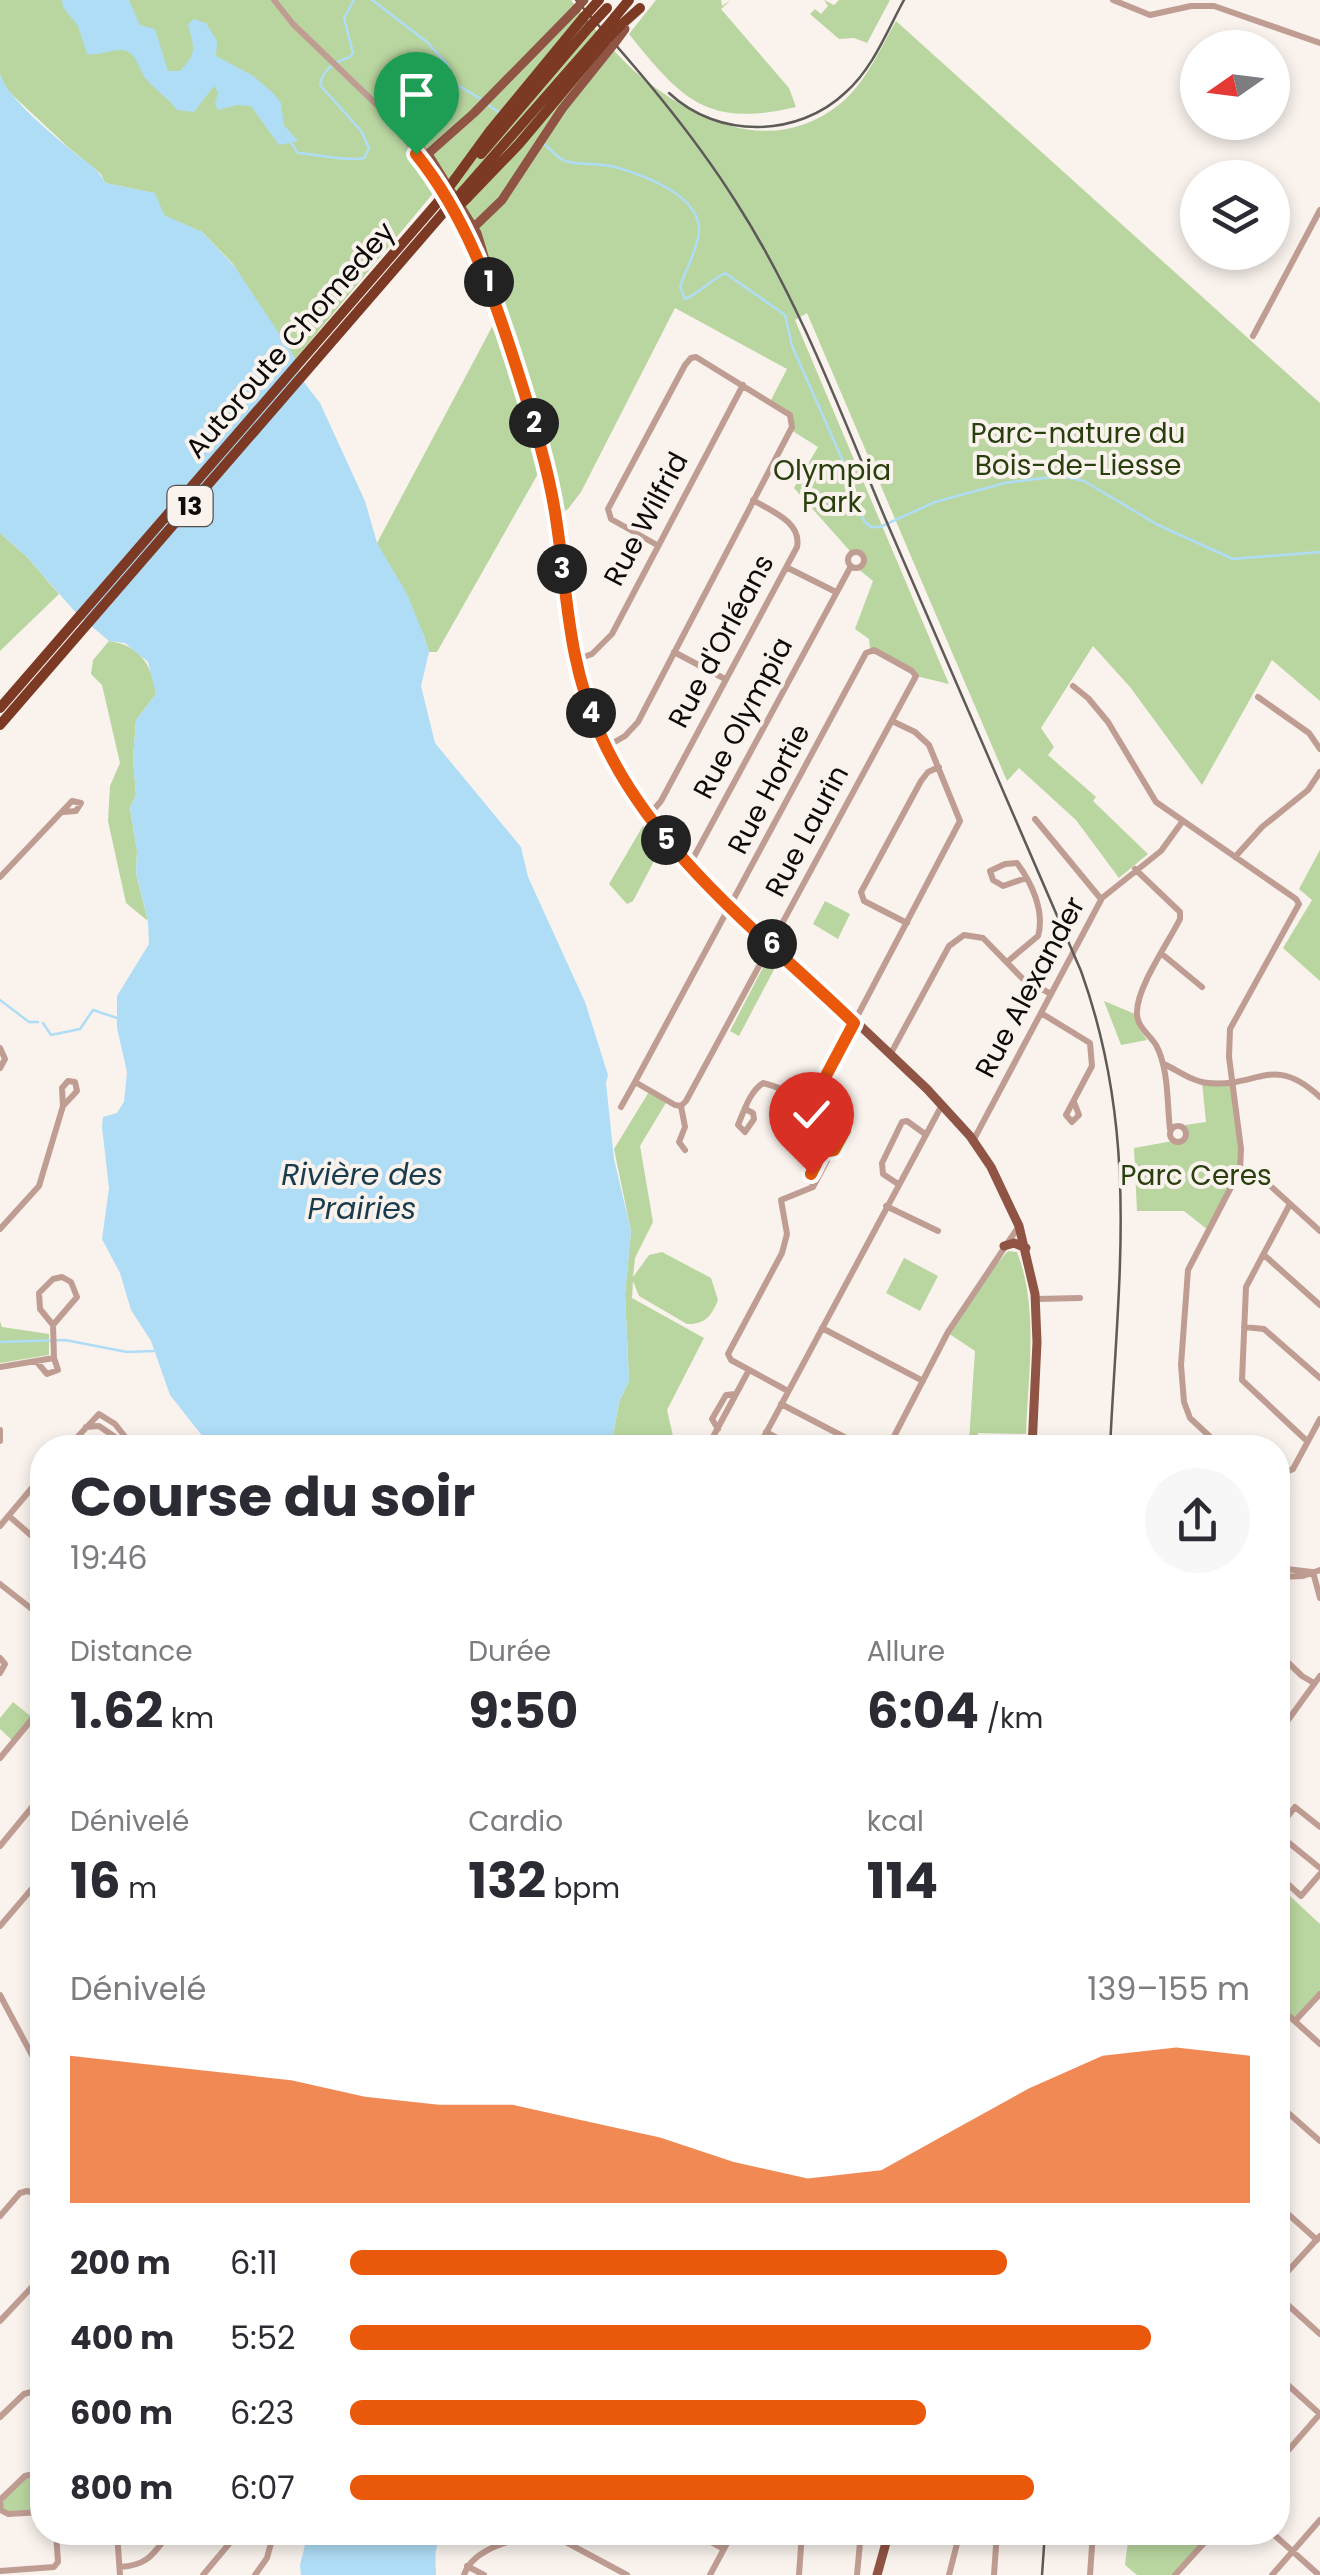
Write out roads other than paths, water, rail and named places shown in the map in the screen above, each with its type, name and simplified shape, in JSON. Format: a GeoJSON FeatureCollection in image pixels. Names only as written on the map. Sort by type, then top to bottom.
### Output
{"type":"FeatureCollection","features":[{"type":"Feature","properties":{"kind":"highway","name":"Autoroute Chomedey"},"geometry":{"type":"LineString","coordinates":[[0,725],[61,647],[441,208],[501,140],[535,109],[594,30],[629,0]]}},
{"type":"Feature","properties":{"kind":"highway"},"geometry":{"type":"LineString","coordinates":[[461,187],[501,140],[535,109],[594,30],[613,13],[643,4]]}},
{"type":"Feature","properties":{"kind":"highway","name":"Autoroute Chomedey"},"geometry":{"type":"LineString","coordinates":[[312,358],[418,242],[441,208]]}},
{"type":"Feature","properties":{"kind":"highway","name":"Autoroute Chomedey"},"geometry":{"type":"LineString","coordinates":[[0,708],[61,647]]}},
{"type":"Feature","properties":{"kind":"main road"},"geometry":{"type":"LineString","coordinates":[[584,0],[594,30]]}},
{"type":"Feature","properties":{"kind":"main road"},"geometry":{"type":"LineString","coordinates":[[613,13],[594,30],[496,90],[425,157],[470,230],[488,279],[549,478],[574,660],[606,747],[648,816],[690,865],[942,1105],[973,1141],[997,1178],[1019,1226],[1036,1299],[1033,1435]]}},
{"type":"Feature","properties":{"kind":"main road"},"geometry":{"type":"LineString","coordinates":[[470,230],[502,200],[529,158],[535,109],[594,30]]}},
{"type":"Feature","properties":{"kind":"main road"},"geometry":{"type":"LineString","coordinates":[[1004,1246],[1014,1243],[1026,1248]]}},
{"type":"Feature","properties":{"kind":"main road"},"geometry":{"type":"LineString","coordinates":[[877,2575],[885,2545]]}},
{"type":"Feature","properties":{"kind":"street"},"geometry":{"type":"LineString","coordinates":[[274,0],[425,157]]}},
{"type":"Feature","properties":{"kind":"street"},"geometry":{"type":"LineString","coordinates":[[1113,0],[1150,15],[1191,6],[1214,6],[1320,43]]}},
{"type":"Feature","properties":{"kind":"street"},"geometry":{"type":"LineString","coordinates":[[1252,336],[1320,210]]}},
{"type":"Feature","properties":{"kind":"street"},"geometry":{"type":"LineString","coordinates":[[606,747],[635,726],[793,420],[696,358],[691,358],[608,509],[611,519],[657,545]]}},
{"type":"Feature","properties":{"kind":"street","name":"Rue Wilfrid"},"geometry":{"type":"LineString","coordinates":[[574,660],[592,654],[607,641],[743,385]]}},
{"type":"Feature","properties":{"kind":"street","name":"Rue d'Orléans"},"geometry":{"type":"LineString","coordinates":[[648,816],[661,800],[797,547],[796,532],[788,520],[753,500]]}},
{"type":"Feature","properties":{"kind":"street","name":"Rue Olympia"},"geometry":{"type":"LineString","coordinates":[[690,865],[851,566]]}},
{"type":"Feature","properties":{"kind":"street"},"geometry":{"type":"LineString","coordinates":[[787,568],[836,592]]}},
{"type":"Feature","properties":{"kind":"street","name":"Rue Laurin"},"geometry":{"type":"LineString","coordinates":[[681,1106],[916,676],[870,650]]}},
{"type":"Feature","properties":{"kind":"street","name":"Rue Hortie"},"geometry":{"type":"LineString","coordinates":[[621,1107],[870,650]]}},
{"type":"Feature","properties":{"kind":"street"},"geometry":{"type":"LineString","coordinates":[[674,652],[725,680]]}},
{"type":"Feature","properties":{"kind":"street"},"geometry":{"type":"LineString","coordinates":[[1072,686],[1108,722],[1156,802],[1296,898],[1299,904],[1230,1029],[1228,1043],[1242,1149],[1240,1170],[1194,1257],[1185,1302],[1181,1384],[1190,1418],[1207,1435]]}},
{"type":"Feature","properties":{"kind":"street"},"geometry":{"type":"LineString","coordinates":[[1258,696],[1309,733],[1320,749]]}},
{"type":"Feature","properties":{"kind":"street"},"geometry":{"type":"LineString","coordinates":[[811,1104],[960,821],[939,766],[922,738],[892,721]]}},
{"type":"Feature","properties":{"kind":"street"},"geometry":{"type":"LineString","coordinates":[[907,923],[864,901],[861,892],[921,781],[939,766]]}},
{"type":"Feature","properties":{"kind":"street"},"geometry":{"type":"LineString","coordinates":[[1234,857],[1262,827],[1308,790],[1320,772]]}},
{"type":"Feature","properties":{"kind":"street"},"geometry":{"type":"LineString","coordinates":[[0,876],[63,812]]}},
{"type":"Feature","properties":{"kind":"street"},"geometry":{"type":"LineString","coordinates":[[1035,819],[1101,900]]}},
{"type":"Feature","properties":{"kind":"street","name":"Rue Alexander"},"geometry":{"type":"LineString","coordinates":[[973,1141],[1101,900],[1161,851],[1182,822]]}},
{"type":"Feature","properties":{"kind":"street"},"geometry":{"type":"LineString","coordinates":[[1007,962],[1038,936],[1041,913],[1026,878],[1020,866],[1014,862],[990,874],[1003,886],[1026,878]]}},
{"type":"Feature","properties":{"kind":"street"},"geometry":{"type":"LineString","coordinates":[[1135,870],[1180,912],[1180,920],[1136,1010],[1163,1063],[1170,1130]]}},
{"type":"Feature","properties":{"kind":"street"},"geometry":{"type":"LineString","coordinates":[[890,1055],[955,940],[964,936],[983,938],[1022,978],[1051,994]]}},
{"type":"Feature","properties":{"kind":"street"},"geometry":{"type":"LineString","coordinates":[[1162,954],[1202,988]]}},
{"type":"Feature","properties":{"kind":"street"},"geometry":{"type":"LineString","coordinates":[[1041,1013],[1090,1042],[1092,1066],[1074,1102]]}},
{"type":"Feature","properties":{"kind":"street"},"geometry":{"type":"LineString","coordinates":[[0,1048],[4,1059],[0,1068]]}},
{"type":"Feature","properties":{"kind":"street"},"geometry":{"type":"LineString","coordinates":[[1163,1063],[1202,1082],[1281,1074],[1306,1084],[1320,1097]]}},
{"type":"Feature","properties":{"kind":"street"},"geometry":{"type":"LineString","coordinates":[[635,1082],[681,1106],[684,1128],[680,1142],[685,1150]]}},
{"type":"Feature","properties":{"kind":"street"},"geometry":{"type":"LineString","coordinates":[[745,1109],[763,1083],[843,1122],[845,1130],[834,1150],[822,1152],[811,1174],[814,1187],[781,1200],[787,1234],[782,1253],[728,1354],[731,1360],[788,1391]]}},
{"type":"Feature","properties":{"kind":"street"},"geometry":{"type":"LineString","coordinates":[[764,1435],[942,1105]]}},
{"type":"Feature","properties":{"kind":"street"},"geometry":{"type":"LineString","coordinates":[[0,1229],[39,1186],[63,1106]]}},
{"type":"Feature","properties":{"kind":"street"},"geometry":{"type":"LineString","coordinates":[[898,1184],[883,1174],[882,1163],[902,1122],[907,1121],[925,1134]]}},
{"type":"Feature","properties":{"kind":"street"},"geometry":{"type":"LineString","coordinates":[[1240,1170],[1264,1180],[1320,1231]]}},
{"type":"Feature","properties":{"kind":"street"},"geometry":{"type":"LineString","coordinates":[[1290,1204],[1246,1288],[1242,1380],[1307,1441]]}},
{"type":"Feature","properties":{"kind":"street"},"geometry":{"type":"LineString","coordinates":[[886,1206],[938,1231]]}},
{"type":"Feature","properties":{"kind":"street"},"geometry":{"type":"LineString","coordinates":[[895,1435],[948,1332],[1019,1226]]}},
{"type":"Feature","properties":{"kind":"street"},"geometry":{"type":"LineString","coordinates":[[1264,1256],[1320,1305]]}},
{"type":"Feature","properties":{"kind":"street"},"geometry":{"type":"LineString","coordinates":[[36,1361],[44,1372],[52,1374],[58,1370],[53,1325],[40,1310],[39,1293],[53,1278],[62,1277],[70,1282],[77,1298],[53,1325]]}},
{"type":"Feature","properties":{"kind":"street"},"geometry":{"type":"LineString","coordinates":[[1036,1299],[1080,1298]]}},
{"type":"Feature","properties":{"kind":"street"},"geometry":{"type":"LineString","coordinates":[[822,1328],[923,1382]]}},
{"type":"Feature","properties":{"kind":"street"},"geometry":{"type":"LineString","coordinates":[[1244,1328],[1264,1329],[1320,1378]]}},
{"type":"Feature","properties":{"kind":"street"},"geometry":{"type":"LineString","coordinates":[[0,1366],[54,1358]]}},
{"type":"Feature","properties":{"kind":"street"},"geometry":{"type":"LineString","coordinates":[[715,1435],[718,1429],[712,1419],[726,1395],[736,1394],[749,1370]]}},
{"type":"Feature","properties":{"kind":"street"},"geometry":{"type":"LineString","coordinates":[[781,1404],[839,1435]]}},
{"type":"Feature","properties":{"kind":"street"},"geometry":{"type":"LineString","coordinates":[[78,1435],[95,1415],[102,1414],[121,1435]]}},
{"type":"Feature","properties":{"kind":"street"},"geometry":{"type":"LineString","coordinates":[[1290,1470],[1320,1419]]}},
{"type":"Feature","properties":{"kind":"street"},"geometry":{"type":"LineString","coordinates":[[85,1427],[99,1426],[112,1435]]}},
{"type":"Feature","properties":{"kind":"street"},"geometry":{"type":"LineString","coordinates":[[0,1430],[0,1441]]}},
{"type":"Feature","properties":{"kind":"street"},"geometry":{"type":"LineString","coordinates":[[766,1432],[771,1435]]}},
{"type":"Feature","properties":{"kind":"street"},"geometry":{"type":"LineString","coordinates":[[0,1526],[30,1490]]}},
{"type":"Feature","properties":{"kind":"street"},"geometry":{"type":"LineString","coordinates":[[8,1516],[30,1535]]}},
{"type":"Feature","properties":{"kind":"street"},"geometry":{"type":"LineString","coordinates":[[1290,1569],[1316,1571]]}},
{"type":"Feature","properties":{"kind":"street"},"geometry":{"type":"LineString","coordinates":[[1290,1575],[1316,1571]]}},
{"type":"Feature","properties":{"kind":"street"},"geometry":{"type":"LineString","coordinates":[[1316,1571],[1320,1598]]}},
{"type":"Feature","properties":{"kind":"street"},"geometry":{"type":"LineString","coordinates":[[0,1584],[30,1608]]}},
{"type":"Feature","properties":{"kind":"street"},"geometry":{"type":"LineString","coordinates":[[0,1658],[5,1664],[0,1673]]}},
{"type":"Feature","properties":{"kind":"street"},"geometry":{"type":"LineString","coordinates":[[1290,1664],[1302,1676],[1317,1679],[1290,1717]]}},
{"type":"Feature","properties":{"kind":"street"},"geometry":{"type":"LineString","coordinates":[[0,1758],[30,1722]]}},
{"type":"Feature","properties":{"kind":"street"},"geometry":{"type":"LineString","coordinates":[[1290,1814],[1295,1807],[1320,1828]]}},
{"type":"Feature","properties":{"kind":"street"},"geometry":{"type":"LineString","coordinates":[[0,1846],[3,1836],[30,1808]]}},
{"type":"Feature","properties":{"kind":"street"},"geometry":{"type":"LineString","coordinates":[[1290,1842],[1320,1871],[1301,1896],[1290,1886]]}},
{"type":"Feature","properties":{"kind":"street"},"geometry":{"type":"LineString","coordinates":[[0,1926],[30,1891]]}},
{"type":"Feature","properties":{"kind":"street"},"geometry":{"type":"LineString","coordinates":[[1295,2021],[1320,1994]]}},
{"type":"Feature","properties":{"kind":"street"},"geometry":{"type":"LineString","coordinates":[[0,1995],[30,2051]]}},
{"type":"Feature","properties":{"kind":"street"},"geometry":{"type":"LineString","coordinates":[[1290,2017],[1320,2044]]}},
{"type":"Feature","properties":{"kind":"street"},"geometry":{"type":"LineString","coordinates":[[1290,2115],[1320,2141]]}},
{"type":"Feature","properties":{"kind":"street"},"geometry":{"type":"LineString","coordinates":[[0,2216],[20,2194],[30,2192]]}},
{"type":"Feature","properties":{"kind":"street"},"geometry":{"type":"LineString","coordinates":[[1290,2215],[1318,2238],[1290,2269]]}},
{"type":"Feature","properties":{"kind":"street"},"geometry":{"type":"LineString","coordinates":[[0,2321],[30,2289]]}},
{"type":"Feature","properties":{"kind":"street"},"geometry":{"type":"LineString","coordinates":[[1290,2307],[1320,2334]]}},
{"type":"Feature","properties":{"kind":"street"},"geometry":{"type":"LineString","coordinates":[[1290,2387],[1320,2414],[1290,2447]]}},
{"type":"Feature","properties":{"kind":"street"},"geometry":{"type":"LineString","coordinates":[[0,2418],[30,2392]]}},
{"type":"Feature","properties":{"kind":"street"},"geometry":{"type":"LineString","coordinates":[[30,2475],[0,2500],[1,2510],[8,2514],[30,2513]]}},
{"type":"Feature","properties":{"kind":"street"},"geometry":{"type":"LineString","coordinates":[[1272,2575],[1320,2520]]}},
{"type":"Feature","properties":{"kind":"street"},"geometry":{"type":"LineString","coordinates":[[0,2571],[54,2567],[58,2562],[57,2545]]}},
{"type":"Feature","properties":{"kind":"street"},"geometry":{"type":"LineString","coordinates":[[118,2545],[120,2571],[148,2560],[160,2545]]}},
{"type":"Feature","properties":{"kind":"street"},"geometry":{"type":"LineString","coordinates":[[203,2575],[228,2545]]}},
{"type":"Feature","properties":{"kind":"street"},"geometry":{"type":"LineString","coordinates":[[255,2575],[270,2545]]}},
{"type":"Feature","properties":{"kind":"street"},"geometry":{"type":"LineString","coordinates":[[464,2575],[478,2554],[503,2545]]}},
{"type":"Feature","properties":{"kind":"street"},"geometry":{"type":"LineString","coordinates":[[572,2545],[628,2575]]}},
{"type":"Feature","properties":{"kind":"street"},"geometry":{"type":"LineString","coordinates":[[716,2545],[724,2549]]}},
{"type":"Feature","properties":{"kind":"street"},"geometry":{"type":"LineString","coordinates":[[710,2575],[726,2545]]}},
{"type":"Feature","properties":{"kind":"street"},"geometry":{"type":"LineString","coordinates":[[799,2575],[801,2545]]}},
{"type":"Feature","properties":{"kind":"street"},"geometry":{"type":"LineString","coordinates":[[857,2575],[860,2545]]}},
{"type":"Feature","properties":{"kind":"street"},"geometry":{"type":"LineString","coordinates":[[949,2575],[957,2545]]}},
{"type":"Feature","properties":{"kind":"street"},"geometry":{"type":"LineString","coordinates":[[994,2575],[996,2545]]}},
{"type":"Feature","properties":{"kind":"street"},"geometry":{"type":"LineString","coordinates":[[1090,2575],[1092,2545]]}},
{"type":"Feature","properties":{"kind":"street"},"geometry":{"type":"LineString","coordinates":[[1175,2575],[1202,2545]]}},
{"type":"Feature","properties":{"kind":"street"},"geometry":{"type":"LineString","coordinates":[[1285,2545],[1318,2575]]}},
{"type":"Feature","properties":{"kind":"street"},"geometry":{"type":"LineString","coordinates":[[467,2566],[484,2575]]}},
{"type":"Feature","properties":{"kind":"water"},"geometry":{"type":"Polygon","coordinates":[[[62,0],[129,0],[140,25],[155,29],[168,71],[180,71],[192,53],[188,24],[194,19],[206,23],[217,41],[216,56],[252,75],[273,93],[281,103],[284,125],[298,141],[279,145],[251,106],[218,110],[214,86],[194,112],[177,110],[147,80],[131,53],[121,50],[87,54],[78,26],[62,0]]]}},
{"type":"Feature","properties":{"kind":"water","name":"Rivière des Prairies"},"geometry":{"type":"Polygon","coordinates":[[[0,74],[20,104],[95,169],[105,183],[155,193],[164,215],[202,232],[235,267],[320,403],[365,501],[377,543],[407,594],[429,652],[421,686],[435,743],[521,847],[528,877],[585,1002],[608,1075],[614,1159],[631,1231],[625,1294],[629,1381],[619,1402],[613,1435],[202,1435],[170,1395],[151,1341],[131,1310],[120,1273],[102,1239],[109,1188],[103,1117],[117,1113],[124,1102],[127,1072],[117,1028],[117,996],[149,944],[148,921],[136,873],[137,851],[130,808],[136,795],[136,720],[156,694],[148,662],[125,643],[109,641],[77,614],[27,557],[0,533],[0,74]]]}},
{"type":"Feature","properties":{"kind":"water"},"geometry":{"type":"Polygon","coordinates":[[[305,2545],[438,2545],[436,2575],[301,2575],[305,2545]]]}},
{"type":"Feature","properties":{"kind":"waterway"},"geometry":{"type":"LineString","coordinates":[[291,143],[298,153],[342,158],[364,158],[369,149],[362,132],[320,85],[331,67],[353,53],[344,18],[354,0]]}},
{"type":"Feature","properties":{"kind":"waterway"},"geometry":{"type":"LineString","coordinates":[[372,0],[427,42],[447,64],[454,83],[481,99]]}},
{"type":"Feature","properties":{"kind":"waterway"},"geometry":{"type":"LineString","coordinates":[[487,104],[501,114]]}},
{"type":"Feature","properties":{"kind":"waterway"},"geometry":{"type":"LineString","coordinates":[[544,144],[565,161],[615,167],[653,181],[689,205],[696,216],[699,234],[680,287],[685,299],[725,273],[785,315],[792,346],[846,468],[864,521],[871,527],[880,527],[935,502],[1005,483],[1060,476],[1084,481],[1158,525],[1233,559],[1320,552]]}},
{"type":"Feature","properties":{"kind":"waterway"},"geometry":{"type":"LineString","coordinates":[[0,1000],[29,1022],[38,1022]]}},
{"type":"Feature","properties":{"kind":"waterway"},"geometry":{"type":"LineString","coordinates":[[43,1023],[51,1035],[80,1029],[93,1010],[117,1018]]}},
{"type":"Feature","properties":{"kind":"waterway"},"geometry":{"type":"LineString","coordinates":[[0,1342],[65,1340],[127,1352],[154,1351]]}},
{"type":"Feature","properties":{"kind":"tram line"},"geometry":{"type":"LineString","coordinates":[[576,0],[700,149],[780,278],[1081,971],[1100,1032],[1118,1149],[1120,1266],[1111,1435]]}},
{"type":"Feature","properties":{"kind":"tram line"},"geometry":{"type":"LineString","coordinates":[[669,93],[711,119],[734,125],[782,125],[805,118],[827,107],[856,82],[879,49],[904,0]]}},
{"type":"Feature","properties":{"kind":"tram line"},"geometry":{"type":"LineString","coordinates":[[1042,2575],[1044,2545]]}},
{"type":"Feature","properties":{"kind":"park label","name":"Parc-nature du Bois-de-Liesse"},"geometry":{"type":"Point","coordinates":[1078,449]}},
{"type":"Feature","properties":{"kind":"park label","name":"Olympia Park"},"geometry":{"type":"Point","coordinates":[832,486]}},
{"type":"Feature","properties":{"kind":"park label","name":"Parc Ceres"},"geometry":{"type":"Point","coordinates":[1196,1175]}}]}
